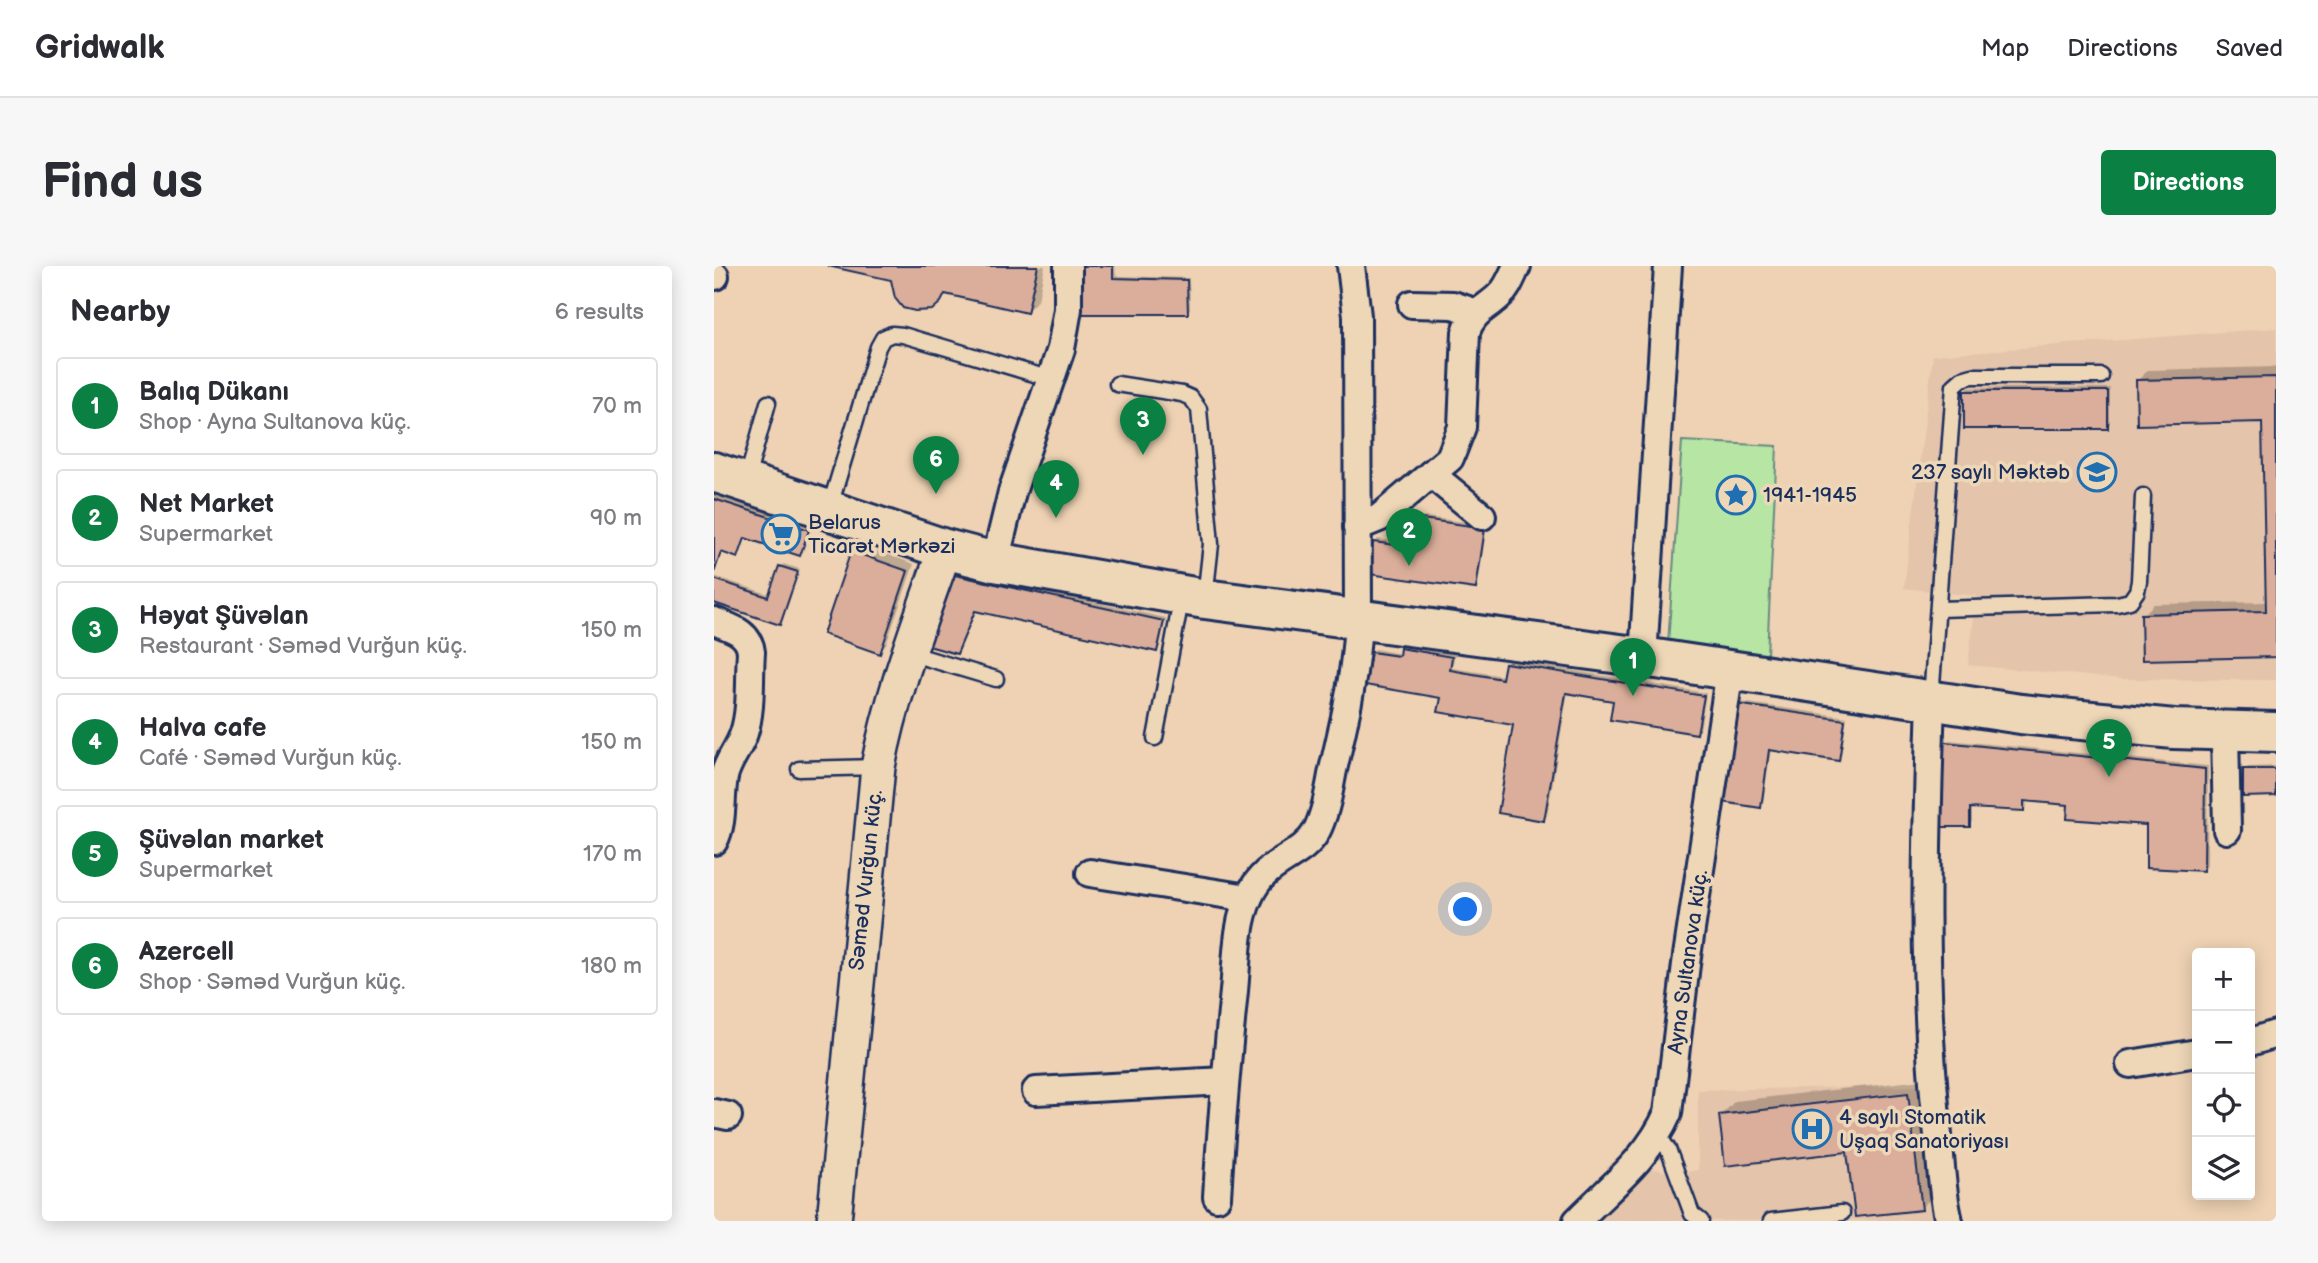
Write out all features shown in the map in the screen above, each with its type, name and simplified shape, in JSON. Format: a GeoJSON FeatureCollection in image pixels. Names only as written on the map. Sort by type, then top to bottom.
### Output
{"type":"FeatureCollection","features":[{"type":"Feature","properties":{"kind":"main road"},"geometry":{"type":"LineString","coordinates":[[730,478],[944,549],[995,562],[1194,597],[1643,657],[1931,701],[2106,724],[2225,732],[2276,732]]}},
{"type":"Feature","properties":{"kind":"street"},"geometry":{"type":"LineString","coordinates":[[995,562],[1012,492],[1065,332],[1068,266]]}},
{"type":"Feature","properties":{"kind":"street"},"geometry":{"type":"LineString","coordinates":[[1217,1197],[1240,928],[1248,898],[1261,876],[1315,833],[1323,813],[1353,688],[1358,619],[1357,316],[1351,266]]}},
{"type":"Feature","properties":{"kind":"street"},"geometry":{"type":"LineString","coordinates":[[1357,527],[1379,518],[1450,458],[1462,427],[1466,332],[1477,313],[1505,290],[1517,266]]}},
{"type":"Feature","properties":{"kind":"street"},"geometry":{"type":"LineString","coordinates":[[1643,657],[1668,266]]}},
{"type":"Feature","properties":{"kind":"street"},"geometry":{"type":"LineString","coordinates":[[1412,304],[1453,305],[1477,313]]}},
{"type":"Feature","properties":{"kind":"street"},"geometry":{"type":"LineString","coordinates":[[1431,474],[1482,516]]}},
{"type":"Feature","properties":{"kind":"street","name":"Səməd Vurğun küç."},"geometry":{"type":"LineString","coordinates":[[834,1221],[878,767],[883,739],[909,653],[944,549]]}},
{"type":"Feature","properties":{"kind":"street"},"geometry":{"type":"LineString","coordinates":[[714,621],[746,637],[751,652],[747,723],[724,778],[720,826],[714,841]]}},
{"type":"Feature","properties":{"kind":"street","name":"Ayna Sultanova küç."},"geometry":{"type":"LineString","coordinates":[[1577,1221],[1633,1168],[1658,1135],[1668,1113],[1687,956],[1730,670]]}},
{"type":"Feature","properties":{"kind":"street"},"geometry":{"type":"LineString","coordinates":[[1931,701],[1927,840],[1927,994],[1931,1066],[1949,1221]]}},
{"type":"Feature","properties":{"kind":"street"},"geometry":{"type":"LineString","coordinates":[[2225,732],[2227,830]]}},
{"type":"Feature","properties":{"kind":"street"},"geometry":{"type":"LineString","coordinates":[[1090,873],[1248,898]]}},
{"type":"Feature","properties":{"kind":"street"},"geometry":{"type":"LineString","coordinates":[[2255,1040],[2276,1034]]}},
{"type":"Feature","properties":{"kind":"street"},"geometry":{"type":"LineString","coordinates":[[2130,1064],[2192,1054]]}},
{"type":"Feature","properties":{"kind":"street"},"geometry":{"type":"LineString","coordinates":[[1035,1091],[1225,1081]]}},
{"type":"Feature","properties":{"kind":"lane"},"geometry":{"type":"LineString","coordinates":[[828,510],[883,338],[892,334],[903,335],[1051,379]]}},
{"type":"Feature","properties":{"kind":"lane"},"geometry":{"type":"LineString","coordinates":[[1931,701],[1954,386],[1962,379],[1972,376],[2101,376]]}},
{"type":"Feature","properties":{"kind":"lane"},"geometry":{"type":"LineString","coordinates":[[1117,384],[1182,394],[1191,398],[1199,409],[1211,544],[1155,738]]}},
{"type":"Feature","properties":{"kind":"lane"},"geometry":{"type":"LineString","coordinates":[[730,478],[768,403]]}},
{"type":"Feature","properties":{"kind":"lane"},"geometry":{"type":"LineString","coordinates":[[1938,609],[2117,604],[2130,601],[2137,591],[2139,581],[2143,496]]}},
{"type":"Feature","properties":{"kind":"lane"},"geometry":{"type":"LineString","coordinates":[[909,653],[996,679]]}},
{"type":"Feature","properties":{"kind":"lane"},"geometry":{"type":"LineString","coordinates":[[799,769],[878,767]]}},
{"type":"Feature","properties":{"kind":"lane"},"geometry":{"type":"LineString","coordinates":[[1658,1135],[1668,1149],[1692,1214],[1701,1221]]}},
{"type":"Feature","properties":{"kind":"lane"},"geometry":{"type":"LineString","coordinates":[[1771,1221],[1842,1213]]}},
{"type":"Feature","properties":{"kind":"shaded area","name":"237 saylı Məktəb"},"geometry":{"type":"Polygon","coordinates":[[[2276,328],[2276,680],[2123,679],[1968,665],[1977,596],[1904,588],[1933,355],[2276,328]]]}},
{"type":"Feature","properties":{"kind":"shaded area","name":"4 saylı Stomatik Uşaq Sanatoriyası"},"geometry":{"type":"Polygon","coordinates":[[[1921,1086],[1937,1220],[1600,1221],[1650,1168],[1676,1174],[1698,1170],[1698,1090],[1921,1086]]]}},
{"type":"Feature","properties":{"kind":"green space"},"geometry":{"type":"Polygon","coordinates":[[[1682,441],[1777,446],[1767,655],[1668,644],[1682,441]]]}},
{"type":"Feature","properties":{"kind":"building"},"geometry":{"type":"Polygon","coordinates":[[[828,266],[1038,266],[1027,313],[945,294],[932,310],[915,311],[903,308],[895,298],[891,280],[828,266]]]}},
{"type":"Feature","properties":{"kind":"building"},"geometry":{"type":"Polygon","coordinates":[[[1078,266],[1113,266],[1113,278],[1187,280],[1188,314],[1079,314],[1078,266]]]}},
{"type":"Feature","properties":{"kind":"building"},"geometry":{"type":"Polygon","coordinates":[[[2276,377],[2276,657],[2142,660],[2141,614],[2266,611],[2262,422],[2137,425],[2136,380],[2276,377]]]}},
{"type":"Feature","properties":{"kind":"building"},"geometry":{"type":"Polygon","coordinates":[[[1964,391],[2108,391],[2108,429],[1964,429],[1964,391]]]}},
{"type":"Feature","properties":{"kind":"building"},"geometry":{"type":"Polygon","coordinates":[[[714,499],[809,530],[800,556],[745,538],[738,558],[721,552],[714,573],[714,499]]]}},
{"type":"Feature","properties":{"kind":"building"},"geometry":{"type":"Polygon","coordinates":[[[1422,519],[1485,528],[1476,589],[1369,574],[1373,542],[1417,548],[1422,519]]]}},
{"type":"Feature","properties":{"kind":"building"},"geometry":{"type":"Polygon","coordinates":[[[851,551],[908,571],[880,654],[823,634],[851,551]]]}},
{"type":"Feature","properties":{"kind":"building"},"geometry":{"type":"Polygon","coordinates":[[[779,566],[798,572],[780,625],[714,603],[714,579],[768,597],[779,566]]]}},
{"type":"Feature","properties":{"kind":"building"},"geometry":{"type":"Polygon","coordinates":[[[955,575],[1164,621],[1157,652],[975,611],[957,654],[925,645],[955,575]]]}},
{"type":"Feature","properties":{"kind":"building"},"geometry":{"type":"Polygon","coordinates":[[[1400,648],[1452,657],[1450,670],[1502,679],[1505,663],[1704,696],[1697,734],[1610,720],[1613,701],[1566,693],[1544,821],[1498,813],[1513,725],[1438,712],[1441,698],[1365,685],[1371,652],[1399,656],[1400,648]]]}},
{"type":"Feature","properties":{"kind":"building"},"geometry":{"type":"Polygon","coordinates":[[[1736,704],[1845,720],[1839,761],[1769,750],[1761,808],[1722,802],[1736,704]]]}},
{"type":"Feature","properties":{"kind":"building"},"geometry":{"type":"Polygon","coordinates":[[[1944,742],[2205,769],[2204,871],[2146,868],[2146,825],[2067,819],[2068,805],[2024,801],[2024,811],[1970,808],[1970,827],[1938,827],[1944,742]]]}},
{"type":"Feature","properties":{"kind":"building"},"geometry":{"type":"Polygon","coordinates":[[[2243,769],[2276,769],[2276,796],[2243,797],[2243,769]]]}},
{"type":"Feature","properties":{"kind":"building"},"geometry":{"type":"Polygon","coordinates":[[[1908,1093],[1922,1210],[1855,1217],[1847,1152],[1725,1166],[1719,1115],[1908,1093]]]}},
{"type":"Feature","properties":{"kind":"place","name":"Həyat Şüvəlan"},"geometry":{"type":"Point","coordinates":[1143,455]}},
{"type":"Feature","properties":{"kind":"place","name":"237 saylı Məktəb"},"geometry":{"type":"Point","coordinates":[2097,472]}},
{"type":"Feature","properties":{"kind":"place","name":"Azercell"},"geometry":{"type":"Point","coordinates":[936,494]}},
{"type":"Feature","properties":{"kind":"place","name":"1941-1945"},"geometry":{"type":"Point","coordinates":[1736,495]}},
{"type":"Feature","properties":{"kind":"place","name":"Halva cafe"},"geometry":{"type":"Point","coordinates":[1056,518]}},
{"type":"Feature","properties":{"kind":"place","name":"Belarus Ticarət Mərkəzi"},"geometry":{"type":"Point","coordinates":[781,534]}},
{"type":"Feature","properties":{"kind":"place","name":"Net Market"},"geometry":{"type":"Point","coordinates":[1409,566]}},
{"type":"Feature","properties":{"kind":"place","name":"Balıq Dükanı"},"geometry":{"type":"Point","coordinates":[1633,696]}},
{"type":"Feature","properties":{"kind":"place","name":"Şüvəlan market"},"geometry":{"type":"Point","coordinates":[2109,777]}},
{"type":"Feature","properties":{"kind":"place","name":"4 saylı Stomatik Uşaq Sanatoriyası"},"geometry":{"type":"Point","coordinates":[1812,1129]}}]}
